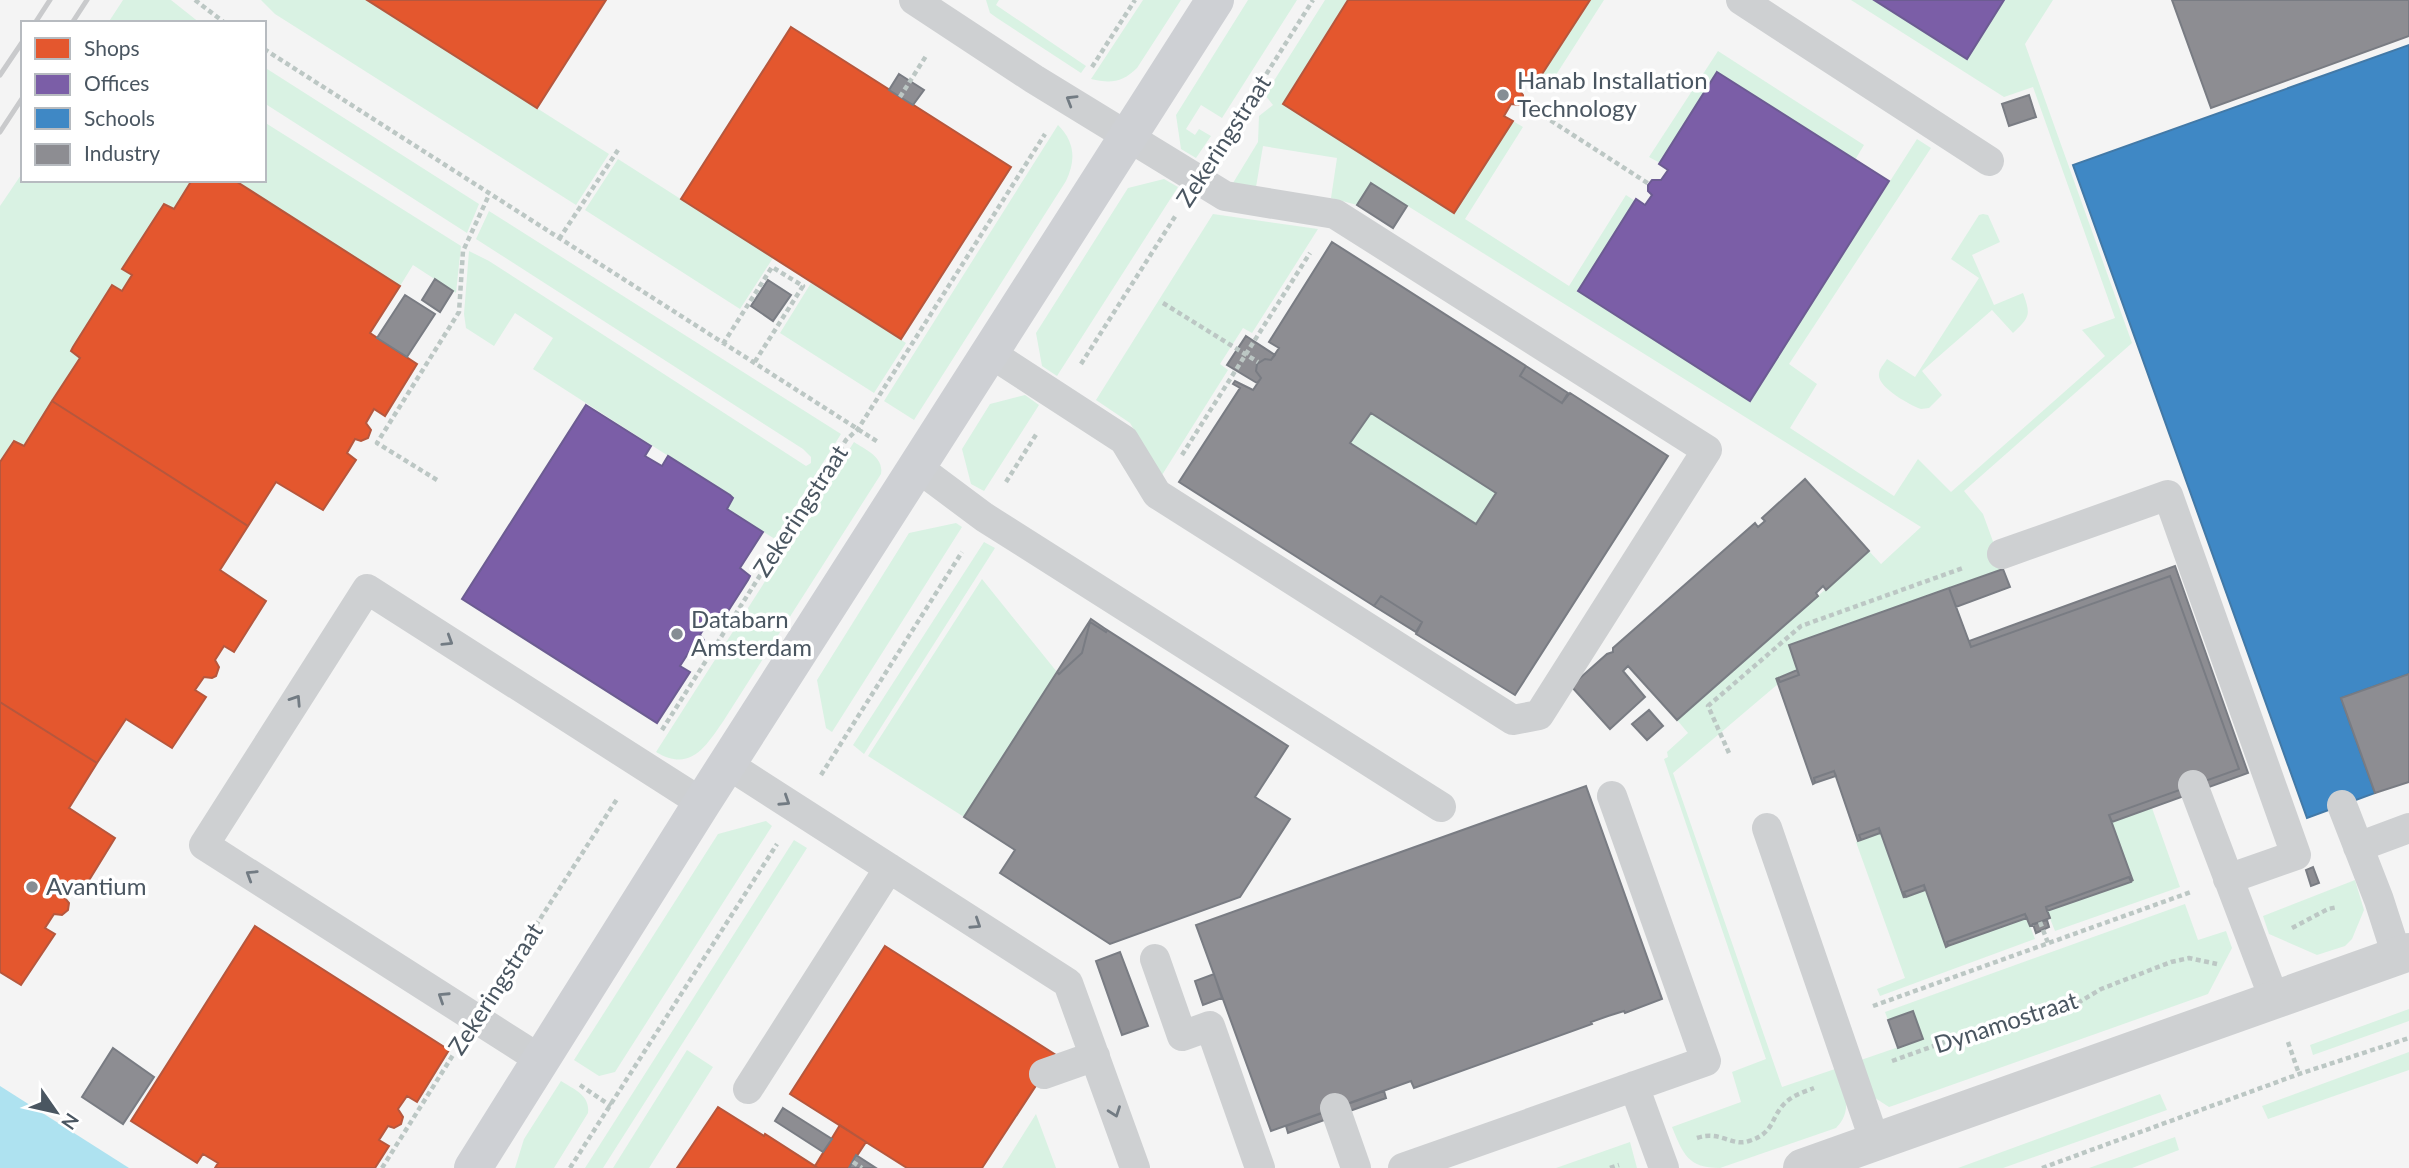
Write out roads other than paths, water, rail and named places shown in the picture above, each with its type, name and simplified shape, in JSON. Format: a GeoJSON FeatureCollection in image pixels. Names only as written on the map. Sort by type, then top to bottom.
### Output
{"type":"FeatureCollection","features":[{"type":"Feature","properties":{"kind":"street"},"geometry":{"type":"LineString","coordinates":[[473,1168],[702,803],[1215,0]]}},
{"type":"Feature","properties":{"kind":"street"},"geometry":{"type":"LineString","coordinates":[[1802,1168],[2403,954]]}},
{"type":"Feature","properties":{"kind":"lane"},"geometry":{"type":"LineString","coordinates":[[914,0],[950,9],[1034,79],[1225,196],[1335,214],[1707,450],[1539,715],[1513,720],[1157,495],[1124,440],[990,353]]}},
{"type":"Feature","properties":{"kind":"lane"},"geometry":{"type":"LineString","coordinates":[[1741,0],[1989,161]]}},
{"type":"Feature","properties":{"kind":"lane"},"geometry":{"type":"LineString","coordinates":[[918,467],[985,517],[1441,807]]}},
{"type":"Feature","properties":{"kind":"lane"},"geometry":{"type":"LineString","coordinates":[[2003,554],[2168,495],[2296,855],[2228,879]]}},
{"type":"Feature","properties":{"kind":"lane"},"geometry":{"type":"LineString","coordinates":[[541,1060],[204,845],[367,589],[702,803]]}},
{"type":"Feature","properties":{"kind":"lane"},"geometry":{"type":"LineString","coordinates":[[727,764],[1068,983],[1135,1168]]}},
{"type":"Feature","properties":{"kind":"lane"},"geometry":{"type":"LineString","coordinates":[[2193,785],[2274,1001]]}},
{"type":"Feature","properties":{"kind":"lane"},"geometry":{"type":"LineString","coordinates":[[1403,1168],[1706,1061],[1612,796]]}},
{"type":"Feature","properties":{"kind":"lane"},"geometry":{"type":"LineString","coordinates":[[2342,805],[2403,954]]}},
{"type":"Feature","properties":{"kind":"lane"},"geometry":{"type":"LineString","coordinates":[[1767,828],[1875,1142]]}},
{"type":"Feature","properties":{"kind":"lane"},"geometry":{"type":"LineString","coordinates":[[2358,847],[2409,828]]}},
{"type":"Feature","properties":{"kind":"lane"},"geometry":{"type":"LineString","coordinates":[[748,1089],[889,868]]}},
{"type":"Feature","properties":{"kind":"lane"},"geometry":{"type":"LineString","coordinates":[[1156,959],[1182,1036],[1210,1026],[1260,1168]]}},
{"type":"Feature","properties":{"kind":"lane"},"geometry":{"type":"LineString","coordinates":[[1044,1074],[1095,1056]]}},
{"type":"Feature","properties":{"kind":"lane"},"geometry":{"type":"LineString","coordinates":[[1634,1086],[1661,1160]]}},
{"type":"Feature","properties":{"kind":"lane"},"geometry":{"type":"LineString","coordinates":[[1335,1108],[1356,1168]]}},
{"type":"Feature","properties":{"kind":"water"},"geometry":{"type":"Polygon","coordinates":[[[0,1086],[129,1168],[0,1168],[0,1086]]]}},
{"type":"Feature","properties":{"kind":"railway"},"geometry":{"type":"LineString","coordinates":[[36,21],[50,0]]}},
{"type":"Feature","properties":{"kind":"railway"},"geometry":{"type":"LineString","coordinates":[[73,21],[87,0]]}},
{"type":"Feature","properties":{"kind":"railway"},"geometry":{"type":"LineString","coordinates":[[0,75],[21,44]]}},
{"type":"Feature","properties":{"kind":"railway"},"geometry":{"type":"LineString","coordinates":[[0,132],[21,100]]}},
{"type":"Feature","properties":{"kind":"place","name":"Hanab Installation Technology"},"geometry":{"type":"Point","coordinates":[1503,95]}},
{"type":"Feature","properties":{"kind":"place","name":"Databarn Amsterdam"},"geometry":{"type":"Point","coordinates":[677,634]}},
{"type":"Feature","properties":{"kind":"place","name":"Avantium"},"geometry":{"type":"Point","coordinates":[32,887]}}]}
